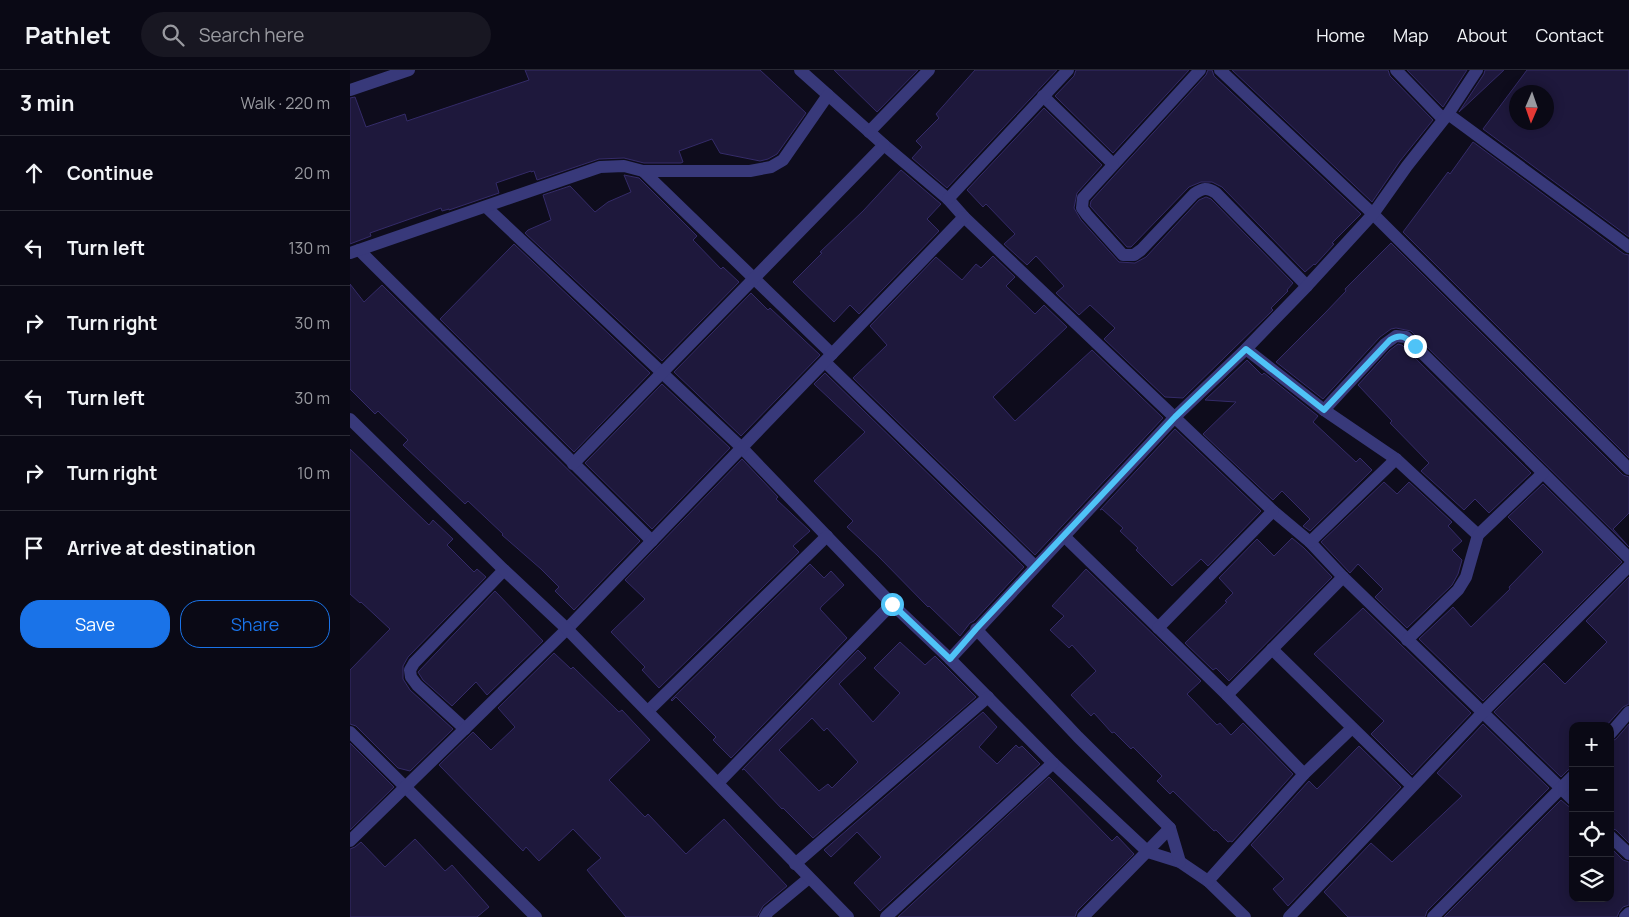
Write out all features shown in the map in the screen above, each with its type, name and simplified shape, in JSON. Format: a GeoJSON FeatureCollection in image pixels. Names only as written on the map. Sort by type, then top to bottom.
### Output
{"type":"FeatureCollection","features":[{"type":"Feature","properties":{"kind":"street"},"geometry":{"type":"LineString","coordinates":[[350,90],[409,70]]}},
{"type":"Feature","properties":{"kind":"street"},"geometry":{"type":"LineString","coordinates":[[800,70],[948,199],[964,217],[1273,511],[1310,542],[1342,578],[1569,796]]}},
{"type":"Feature","properties":{"kind":"street"},"geometry":{"type":"LineString","coordinates":[[869,132],[929,70]]}},
{"type":"Feature","properties":{"kind":"street"},"geometry":{"type":"LineString","coordinates":[[948,199],[1068,70]]}},
{"type":"Feature","properties":{"kind":"street"},"geometry":{"type":"LineString","coordinates":[[1200,70],[1083,198],[1082,204],[1087,215],[1123,255],[1134,255],[1194,194],[1201,189],[1209,188],[1307,286]]}},
{"type":"Feature","properties":{"kind":"street"},"geometry":{"type":"LineString","coordinates":[[1220,70],[1373,214],[1629,469]]}},
{"type":"Feature","properties":{"kind":"street"},"geometry":{"type":"LineString","coordinates":[[1396,70],[1445,117],[1629,247]]}},
{"type":"Feature","properties":{"kind":"street"},"geometry":{"type":"LineString","coordinates":[[950,659],[1175,417],[1246,349],[1373,214],[1445,117],[1476,70]]}},
{"type":"Feature","properties":{"kind":"street"},"geometry":{"type":"LineString","coordinates":[[652,541],[355,251],[600,167],[624,166],[643,171],[750,171],[771,166],[783,160],[828,95]]}},
{"type":"Feature","properties":{"kind":"street"},"geometry":{"type":"LineString","coordinates":[[1043,96],[1113,164]]}},
{"type":"Feature","properties":{"kind":"street"},"geometry":{"type":"LineString","coordinates":[[573,464],[884,145]]}},
{"type":"Feature","properties":{"kind":"street"},"geometry":{"type":"LineString","coordinates":[[643,171],[754,278],[829,358],[1035,566]]}},
{"type":"Feature","properties":{"kind":"street"},"geometry":{"type":"LineString","coordinates":[[486,207],[742,448],[892,604],[950,659],[1053,764],[1148,852],[1180,862],[1208,881],[1245,917]]}},
{"type":"Feature","properties":{"kind":"street"},"geometry":{"type":"LineString","coordinates":[[350,841],[567,629],[964,217]]}},
{"type":"Feature","properties":{"kind":"street"},"geometry":{"type":"LineString","coordinates":[[1324,410],[1390,340],[1396,336],[1406,337],[1629,558]]}},
{"type":"Feature","properties":{"kind":"street"},"geometry":{"type":"LineString","coordinates":[[1246,349],[1324,410],[1396,459],[1478,535]]}},
{"type":"Feature","properties":{"kind":"street"},"geometry":{"type":"LineString","coordinates":[[350,419],[567,629],[848,917]]}},
{"type":"Feature","properties":{"kind":"street"},"geometry":{"type":"LineString","coordinates":[[1310,542],[1396,459]]}},
{"type":"Feature","properties":{"kind":"street"},"geometry":{"type":"LineString","coordinates":[[1407,640],[1458,590],[1466,577],[1478,535],[1543,473]]}},
{"type":"Feature","properties":{"kind":"street"},"geometry":{"type":"LineString","coordinates":[[1158,628],[1273,511]]}},
{"type":"Feature","properties":{"kind":"street"},"geometry":{"type":"LineString","coordinates":[[648,711],[827,536]]}},
{"type":"Feature","properties":{"kind":"street"},"geometry":{"type":"LineString","coordinates":[[1064,536],[1227,695],[1304,774]]}},
{"type":"Feature","properties":{"kind":"street"},"geometry":{"type":"LineString","coordinates":[[1289,917],[1483,712],[1629,566]]}},
{"type":"Feature","properties":{"kind":"street"},"geometry":{"type":"LineString","coordinates":[[465,729],[418,685],[411,677],[410,670],[414,663],[504,570]]}},
{"type":"Feature","properties":{"kind":"street"},"geometry":{"type":"LineString","coordinates":[[1227,695],[1342,578]]}},
{"type":"Feature","properties":{"kind":"street"},"geometry":{"type":"LineString","coordinates":[[718,784],[892,604]]}},
{"type":"Feature","properties":{"kind":"street"},"geometry":{"type":"LineString","coordinates":[[976,629],[1078,737],[1170,828],[1180,862]]}},
{"type":"Feature","properties":{"kind":"street"},"geometry":{"type":"LineString","coordinates":[[1272,649],[1412,786]]}},
{"type":"Feature","properties":{"kind":"street"},"geometry":{"type":"LineString","coordinates":[[795,864],[988,697]]}},
{"type":"Feature","properties":{"kind":"street"},"geometry":{"type":"LineString","coordinates":[[1614,729],[1629,712]]}},
{"type":"Feature","properties":{"kind":"street"},"geometry":{"type":"LineString","coordinates":[[1208,881],[1304,774],[1352,728]]}},
{"type":"Feature","properties":{"kind":"street"},"geometry":{"type":"LineString","coordinates":[[350,732],[536,917]]}},
{"type":"Feature","properties":{"kind":"street"},"geometry":{"type":"LineString","coordinates":[[886,917],[1053,764]]}},
{"type":"Feature","properties":{"kind":"street"},"geometry":{"type":"LineString","coordinates":[[1434,917],[1569,780]]}},
{"type":"Feature","properties":{"kind":"street"},"geometry":{"type":"LineString","coordinates":[[1083,917],[1170,828]]}},
{"type":"Feature","properties":{"kind":"street"},"geometry":{"type":"LineString","coordinates":[[1614,840],[1629,854]]}},
{"type":"Feature","properties":{"kind":"street"},"geometry":{"type":"LineString","coordinates":[[764,917],[809,878]]}},
{"type":"Feature","properties":{"kind":"street"},"geometry":{"type":"LineString","coordinates":[[1625,917],[1629,913]]}},
{"type":"Feature","properties":{"kind":"building"},"geometry":{"type":"Polygon","coordinates":[[[525,70],[760,70],[806,113],[777,154],[768,159],[760,161],[720,153],[712,139],[679,151],[683,162],[681,163],[644,163],[624,158],[599,159],[537,180],[534,171],[531,171],[496,183],[499,193],[449,210],[442,211],[441,208],[370,233],[371,236],[350,244],[350,98],[355,97],[366,127],[405,114],[407,121],[529,80],[525,70]]]}},
{"type":"Feature","properties":{"kind":"building"},"geometry":{"type":"Polygon","coordinates":[[[834,70],[918,70],[877,112],[834,70]]]}},
{"type":"Feature","properties":{"kind":"building"},"geometry":{"type":"Polygon","coordinates":[[[975,70],[1057,70],[947,188],[912,158],[922,147],[916,141],[939,118],[936,114],[975,70]]]}},
{"type":"Feature","properties":{"kind":"building"},"geometry":{"type":"Polygon","coordinates":[[[1076,70],[1189,70],[1113,153],[1055,96],[1074,76],[1076,70]]]}},
{"type":"Feature","properties":{"kind":"building"},"geometry":{"type":"Polygon","coordinates":[[[1208,70],[1212,70],[1214,76],[1361,214],[1332,243],[1334,244],[1315,265],[1305,272],[1222,187],[1212,182],[1201,182],[1189,187],[1131,247],[1127,247],[1090,206],[1091,201],[1206,75],[1208,70]]]}},
{"type":"Feature","properties":{"kind":"building"},"geometry":{"type":"Polygon","coordinates":[[[1232,70],[1388,70],[1390,76],[1433,120],[1400,161],[1372,202],[1232,70]]]}},
{"type":"Feature","properties":{"kind":"building"},"geometry":{"type":"Polygon","coordinates":[[[1407,70],[1467,70],[1443,107],[1407,70]]]}},
{"type":"Feature","properties":{"kind":"building"},"geometry":{"type":"Polygon","coordinates":[[[1485,70],[1504,70],[1459,112],[1484,74],[1485,70]]]}},
{"type":"Feature","properties":{"kind":"building"},"geometry":{"type":"Polygon","coordinates":[[[1527,70],[1629,70],[1629,237],[1483,129],[1509,94],[1509,130],[1554,130],[1554,85],[1516,85],[1527,70]]]}},
{"type":"Feature","properties":{"kind":"building"},"geometry":{"type":"Polygon","coordinates":[[[1044,108],[1102,165],[1077,193],[1074,208],[1081,220],[1119,262],[1135,263],[1146,257],[1199,200],[1206,197],[1211,199],[1293,283],[1288,291],[1271,308],[1273,310],[1183,398],[1165,397],[1104,339],[1115,328],[1090,305],[1079,315],[1056,293],[1064,286],[1036,256],[1027,265],[1004,244],[1015,234],[986,204],[983,207],[967,190],[1044,108]]]}},
{"type":"Feature","properties":{"kind":"building"},"geometry":{"type":"Polygon","coordinates":[[[1473,142],[1624,254],[1629,255],[1629,458],[1403,232],[1473,142]]]}},
{"type":"Feature","properties":{"kind":"building"},"geometry":{"type":"Polygon","coordinates":[[[901,170],[941,204],[927,219],[939,231],[859,314],[850,305],[834,322],[793,282],[901,170]]]}},
{"type":"Feature","properties":{"kind":"building"},"geometry":{"type":"Polygon","coordinates":[[[624,175],[639,178],[697,236],[693,240],[721,269],[723,267],[739,282],[662,361],[525,233],[551,220],[543,195],[570,186],[595,212],[608,202],[631,192],[624,175]]]}},
{"type":"Feature","properties":{"kind":"building"},"geometry":{"type":"Polygon","coordinates":[[[1391,243],[1623,475],[1629,477],[1629,513],[1613,529],[1629,547],[1411,331],[1396,328],[1391,329],[1380,337],[1323,399],[1276,362],[1391,243]]]}},
{"type":"Feature","properties":{"kind":"building"},"geometry":{"type":"Polygon","coordinates":[[[514,244],[650,373],[574,452],[440,319],[514,244]]]}},
{"type":"Feature","properties":{"kind":"building"},"geometry":{"type":"Polygon","coordinates":[[[993,256],[1015,277],[1006,286],[1035,314],[1044,305],[1067,327],[993,397],[1015,421],[1092,350],[1163,418],[1035,555],[853,378],[887,345],[870,326],[936,257],[962,280],[976,264],[981,268],[993,256]]]}},
{"type":"Feature","properties":{"kind":"building"},"geometry":{"type":"Polygon","coordinates":[[[350,284],[364,302],[382,285],[640,541],[574,610],[555,591],[559,587],[541,569],[502,535],[468,501],[465,504],[403,445],[408,440],[378,411],[375,414],[350,389],[350,284]]]}},
{"type":"Feature","properties":{"kind":"building"},"geometry":{"type":"Polygon","coordinates":[[[751,293],[768,310],[770,308],[820,355],[741,436],[674,372],[751,293]]]}},
{"type":"Feature","properties":{"kind":"building"},"geometry":{"type":"Polygon","coordinates":[[[1398,344],[1402,345],[1531,473],[1489,513],[1475,499],[1464,510],[1421,471],[1429,463],[1390,423],[1392,421],[1358,385],[1390,350],[1398,344]]]}},
{"type":"Feature","properties":{"kind":"building"},"geometry":{"type":"Polygon","coordinates":[[[1247,360],[1262,375],[1264,373],[1318,416],[1313,422],[1356,462],[1360,458],[1372,470],[1310,531],[1303,526],[1310,519],[1282,491],[1273,500],[1203,434],[1236,402],[1205,400],[1247,360]]]}},
{"type":"Feature","properties":{"kind":"building"},"geometry":{"type":"Polygon","coordinates":[[[825,373],[1024,567],[970,623],[960,636],[847,527],[853,521],[814,481],[865,432],[814,384],[825,373]]]}},
{"type":"Feature","properties":{"kind":"building"},"geometry":{"type":"Polygon","coordinates":[[[662,384],[730,448],[652,529],[585,463],[662,384]]]}},
{"type":"Feature","properties":{"kind":"building"},"geometry":{"type":"Polygon","coordinates":[[[1175,429],[1261,511],[1208,566],[1201,559],[1172,586],[1136,550],[1138,548],[1120,531],[1123,528],[1102,509],[1100,510],[1175,429]]]}},
{"type":"Feature","properties":{"kind":"building"},"geometry":{"type":"Polygon","coordinates":[[[350,449],[429,525],[433,520],[453,539],[447,545],[474,572],[477,569],[486,577],[408,657],[403,666],[403,679],[410,690],[453,729],[410,771],[398,768],[356,726],[350,724],[350,670],[390,629],[350,594],[350,449]]]}},
{"type":"Feature","properties":{"kind":"building"},"geometry":{"type":"Polygon","coordinates":[[[742,459],[778,497],[776,499],[810,531],[793,546],[799,552],[659,688],[642,670],[645,667],[611,632],[645,599],[625,580],[742,459]]]}},
{"type":"Feature","properties":{"kind":"building"},"geometry":{"type":"Polygon","coordinates":[[[1384,482],[1397,494],[1409,482],[1452,522],[1448,526],[1462,541],[1452,550],[1462,560],[1452,585],[1407,628],[1375,597],[1383,589],[1358,564],[1350,573],[1321,542],[1384,482]]]}},
{"type":"Feature","properties":{"kind":"building"},"geometry":{"type":"Polygon","coordinates":[[[1543,484],[1622,562],[1483,701],[1419,639],[1453,607],[1471,627],[1510,589],[1509,587],[1543,552],[1508,517],[1543,484]]]}},
{"type":"Feature","properties":{"kind":"building"},"geometry":{"type":"Polygon","coordinates":[[[1292,538],[1332,577],[1229,681],[1216,668],[1213,670],[1185,643],[1227,602],[1225,601],[1233,593],[1219,578],[1257,539],[1274,556],[1292,538]]]}},
{"type":"Feature","properties":{"kind":"building"},"geometry":{"type":"Polygon","coordinates":[[[810,564],[824,578],[831,571],[844,585],[820,609],[847,638],[731,758],[713,740],[716,737],[676,697],[671,700],[810,564]]]}},
{"type":"Feature","properties":{"kind":"building"},"geometry":{"type":"Polygon","coordinates":[[[1086,569],[1201,681],[1187,694],[1217,725],[1220,723],[1231,735],[1243,723],[1293,774],[1232,842],[1228,842],[1216,830],[1214,831],[1173,791],[1170,794],[1157,781],[1162,776],[1133,747],[1131,749],[1114,732],[1112,733],[1094,713],[1091,716],[1071,695],[1096,671],[1072,645],[1069,648],[1050,630],[1064,616],[1052,606],[1086,569]]]}},
{"type":"Feature","properties":{"kind":"building"},"geometry":{"type":"Polygon","coordinates":[[[1629,577],[1629,704],[1623,707],[1610,722],[1569,722],[1569,770],[1561,777],[1494,712],[1544,663],[1565,684],[1607,642],[1586,621],[1629,577]]]}},
{"type":"Feature","properties":{"kind":"building"},"geometry":{"type":"Polygon","coordinates":[[[495,591],[543,641],[487,695],[476,682],[452,706],[423,680],[418,672],[495,591]]]}},
{"type":"Feature","properties":{"kind":"building"},"geometry":{"type":"Polygon","coordinates":[[[1363,608],[1471,713],[1412,775],[1371,734],[1384,721],[1314,654],[1363,608]]]}},
{"type":"Feature","properties":{"kind":"building"},"geometry":{"type":"Polygon","coordinates":[[[900,642],[925,665],[935,656],[976,697],[813,838],[744,769],[742,770],[858,650],[866,658],[839,684],[873,722],[900,693],[874,668],[900,642]],[[812,718],[779,750],[819,791],[828,784],[832,788],[858,762],[827,728],[824,731],[812,718]]]}},
{"type":"Feature","properties":{"kind":"building"},"geometry":{"type":"Polygon","coordinates":[[[554,653],[571,669],[573,667],[619,712],[622,710],[650,740],[609,780],[645,817],[648,814],[686,854],[724,819],[787,886],[763,906],[757,917],[626,917],[587,870],[601,858],[573,829],[539,861],[526,847],[523,851],[439,765],[473,732],[491,750],[515,727],[498,708],[554,653]]]}},
{"type":"Feature","properties":{"kind":"building"},"geometry":{"type":"Polygon","coordinates":[[[983,712],[997,727],[979,747],[997,764],[1016,745],[1019,748],[1022,746],[1040,764],[880,911],[854,883],[881,857],[857,832],[831,857],[824,850],[983,712]]]}},
{"type":"Feature","properties":{"kind":"building"},"geometry":{"type":"Polygon","coordinates":[[[1483,724],[1549,788],[1427,911],[1425,917],[1348,917],[1324,892],[1371,843],[1392,862],[1462,796],[1437,773],[1483,724]]]}},
{"type":"Feature","properties":{"kind":"building"},"geometry":{"type":"Polygon","coordinates":[[[1629,724],[1629,843],[1614,829],[1614,740],[1629,724]]]}},
{"type":"Feature","properties":{"kind":"building"},"geometry":{"type":"Polygon","coordinates":[[[350,743],[394,787],[350,830],[350,743]]]}},
{"type":"Feature","properties":{"kind":"building"},"geometry":{"type":"Polygon","coordinates":[[[1359,746],[1401,787],[1288,906],[1273,889],[1284,879],[1251,845],[1309,781],[1317,789],[1359,746]]]}},
{"type":"Feature","properties":{"kind":"building"},"geometry":{"type":"Polygon","coordinates":[[[1049,777],[1112,841],[1117,836],[1134,854],[1077,911],[1075,917],[898,917],[1049,777]]]}},
{"type":"Feature","properties":{"kind":"building"},"geometry":{"type":"Polygon","coordinates":[[[1561,800],[1569,806],[1569,902],[1614,902],[1614,851],[1623,860],[1629,862],[1629,905],[1623,907],[1617,917],[1444,917],[1561,800]]]}},
{"type":"Feature","properties":{"kind":"building"},"geometry":{"type":"Polygon","coordinates":[[[415,839],[445,871],[452,865],[489,907],[477,917],[350,917],[350,849],[361,842],[385,867],[415,839]]]}},
{"type":"Feature","properties":{"kind":"route"},"geometry":{"type":"LineString","coordinates":[[892,604],[950,659],[1175,417],[1246,349],[1324,410],[1390,340],[1396,336],[1406,337],[1415,346]]}}]}
